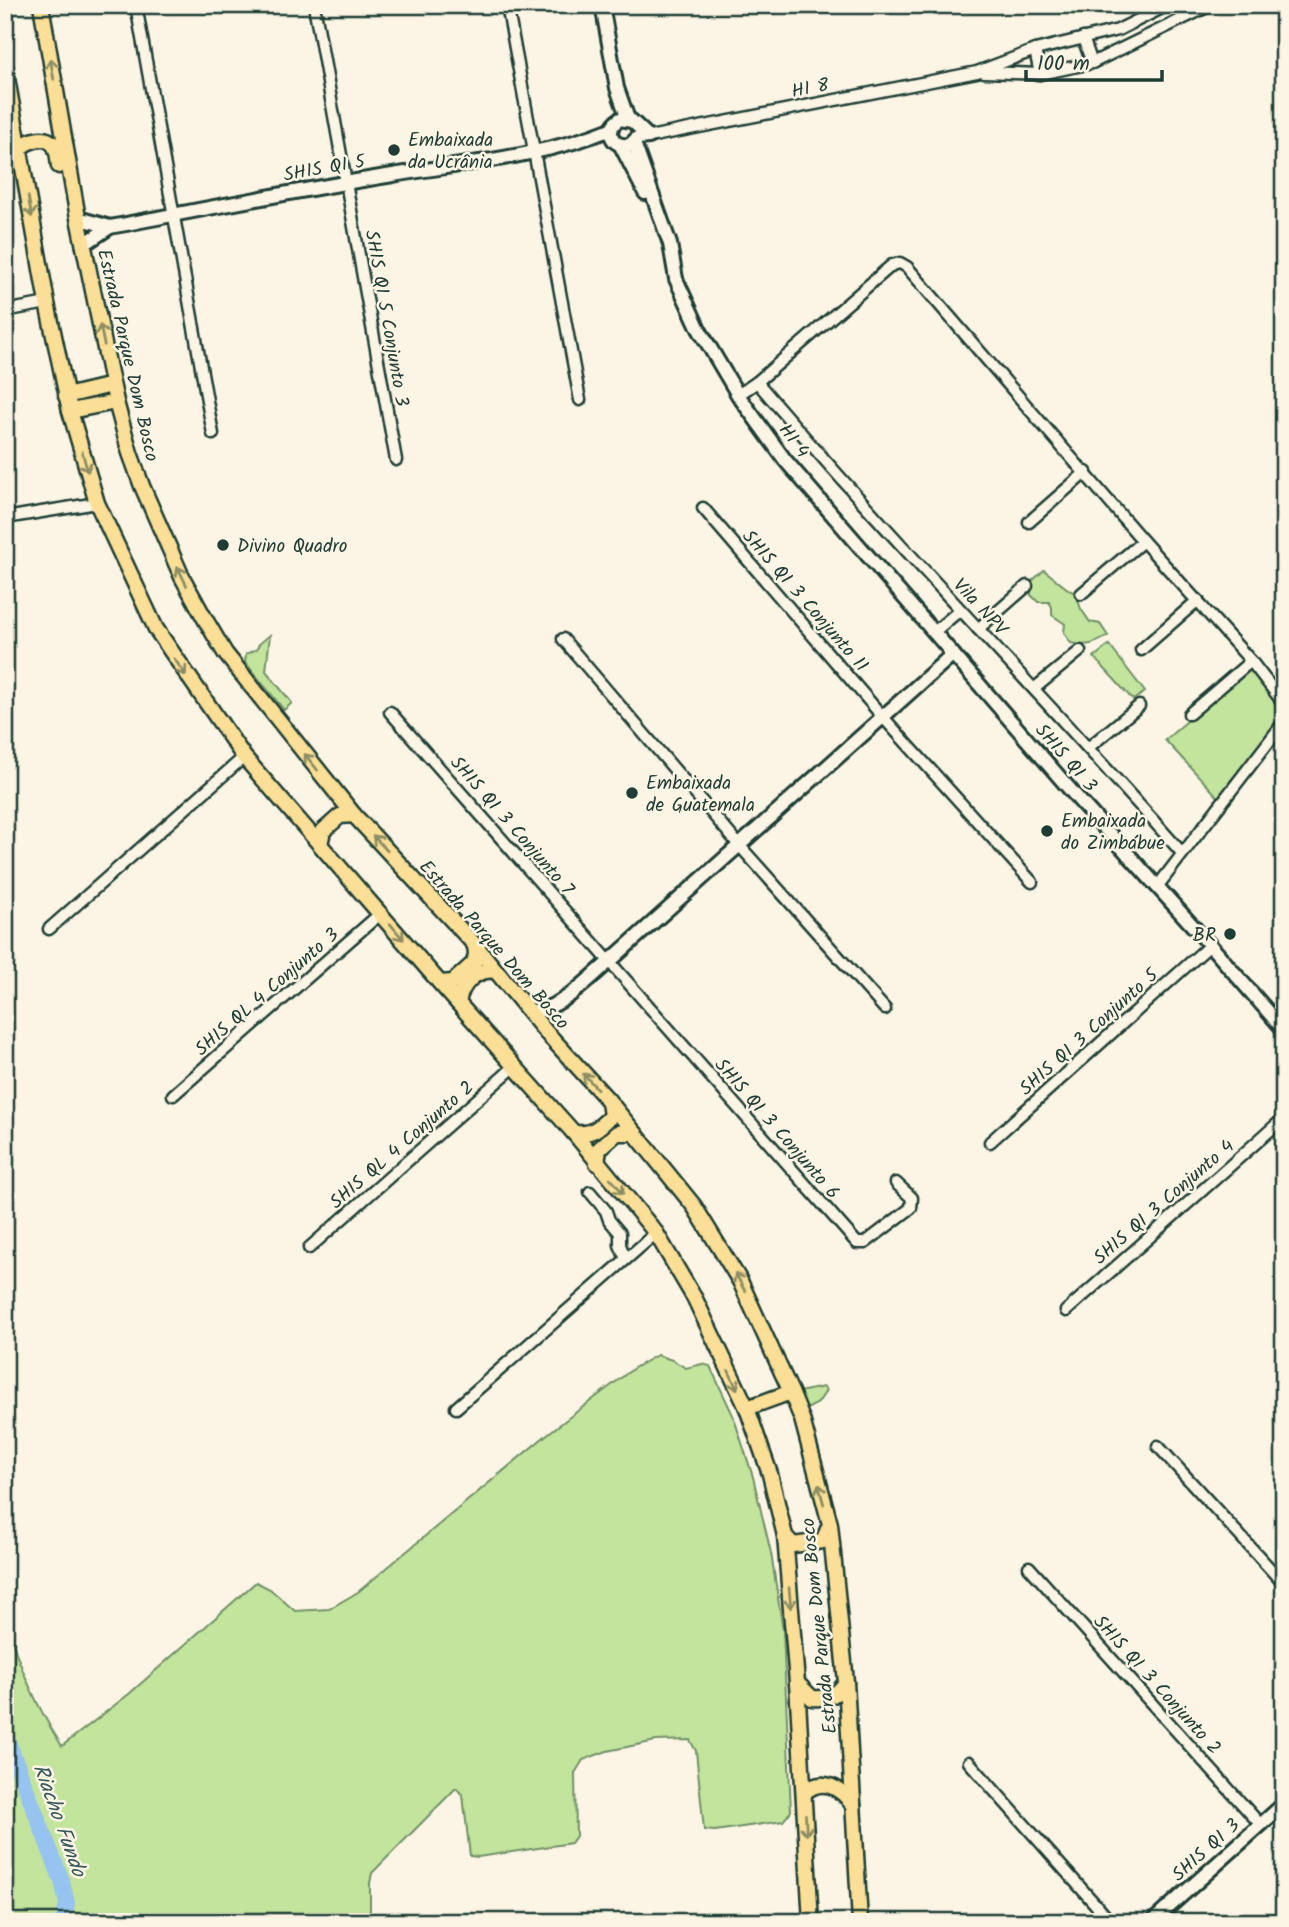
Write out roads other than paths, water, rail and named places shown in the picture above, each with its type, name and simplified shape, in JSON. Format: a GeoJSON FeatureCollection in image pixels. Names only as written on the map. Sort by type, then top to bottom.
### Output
{"type":"FeatureCollection","features":[{"type":"Feature","properties":{"kind":"main road","name":"Estrada Parque Dom Bosco"},"geometry":{"type":"LineString","coordinates":[[41,5],[83,245],[112,386],[130,453],[182,577],[225,653],[340,799],[475,945],[545,1031],[608,1100],[694,1206],[740,1281],[791,1392],[802,1419],[830,1524],[846,1682],[860,1922]]}},
{"type":"Feature","properties":{"kind":"main road","name":"Estrada Parque Dom Bosco"},"geometry":{"type":"LineString","coordinates":[[5,67],[8,102],[70,411],[97,503],[128,575],[156,629],[244,757],[574,1133],[656,1233],[695,1299],[747,1408],[770,1474],[785,1536],[811,1922]]}},
{"type":"Feature","properties":{"kind":"main road"},"geometry":{"type":"LineString","coordinates":[[19,149],[33,141],[45,139],[53,144],[67,208],[78,218]]}},
{"type":"Feature","properties":{"kind":"main road"},"geometry":{"type":"LineString","coordinates":[[66,396],[112,386]]}},
{"type":"Feature","properties":{"kind":"main road"},"geometry":{"type":"LineString","coordinates":[[70,411],[116,402]]}},
{"type":"Feature","properties":{"kind":"main road"},"geometry":{"type":"LineString","coordinates":[[306,828],[316,826],[337,806],[340,799]]}},
{"type":"Feature","properties":{"kind":"main road"},"geometry":{"type":"LineString","coordinates":[[320,844],[323,831],[340,816],[354,815]]}},
{"type":"Feature","properties":{"kind":"main road"},"geometry":{"type":"LineString","coordinates":[[440,983],[453,982],[474,963],[475,945]]}},
{"type":"Feature","properties":{"kind":"main road"},"geometry":{"type":"LineString","coordinates":[[458,1003],[463,986],[482,971],[496,971]]}},
{"type":"Feature","properties":{"kind":"main road"},"geometry":{"type":"LineString","coordinates":[[574,1133],[596,1131],[611,1115],[612,1106],[608,1100]]}},
{"type":"Feature","properties":{"kind":"main road"},"geometry":{"type":"LineString","coordinates":[[597,1163],[599,1149],[617,1133],[635,1133]]}},
{"type":"Feature","properties":{"kind":"main road"},"geometry":{"type":"LineString","coordinates":[[747,1408],[791,1392]]}},
{"type":"Feature","properties":{"kind":"main road"},"geometry":{"type":"LineString","coordinates":[[785,1536],[793,1545],[823,1541],[830,1524]]}},
{"type":"Feature","properties":{"kind":"main road"},"geometry":{"type":"LineString","coordinates":[[797,1683],[812,1698],[825,1699],[841,1691],[846,1682]]}},
{"type":"Feature","properties":{"kind":"main road"},"geometry":{"type":"LineString","coordinates":[[799,1717],[811,1706],[824,1704],[836,1706],[848,1715]]}},
{"type":"Feature","properties":{"kind":"main road"},"geometry":{"type":"LineString","coordinates":[[804,1793],[809,1789],[828,1785],[838,1788],[853,1805]]}},
{"type":"Feature","properties":{"kind":"street"},"geometry":{"type":"LineString","coordinates":[[136,5],[213,434]]}},
{"type":"Feature","properties":{"kind":"street","name":"SHIS QI 5 Conjunto 3"},"geometry":{"type":"LineString","coordinates":[[314,5],[396,460]]}},
{"type":"Feature","properties":{"kind":"street"},"geometry":{"type":"LineString","coordinates":[[507,5],[580,400]]}},
{"type":"Feature","properties":{"kind":"street","name":"HI 4"},"geometry":{"type":"LineString","coordinates":[[602,5],[617,88],[621,133],[670,244],[676,279],[699,329],[738,395],[792,469],[934,632]]}},
{"type":"Feature","properties":{"kind":"street","name":"HI 8"},"geometry":{"type":"LineString","coordinates":[[649,137],[977,72],[1035,50],[1118,30],[1168,5]]}},
{"type":"Feature","properties":{"kind":"street","name":"HI 8"},"geometry":{"type":"LineString","coordinates":[[977,72],[1040,74],[1092,63],[1211,5]]}},
{"type":"Feature","properties":{"kind":"street"},"geometry":{"type":"LineString","coordinates":[[1118,30],[1126,48]]}},
{"type":"Feature","properties":{"kind":"street"},"geometry":{"type":"LineString","coordinates":[[1083,38],[1092,63]]}},
{"type":"Feature","properties":{"kind":"street"},"geometry":{"type":"LineString","coordinates":[[1035,50],[1040,74]]}},
{"type":"Feature","properties":{"kind":"street","name":"SHIS QI 5"},"geometry":{"type":"LineString","coordinates":[[83,245],[110,227],[621,133],[637,138],[649,137]]}},
{"type":"Feature","properties":{"kind":"street"},"geometry":{"type":"LineString","coordinates":[[621,133],[649,137]]}},
{"type":"Feature","properties":{"kind":"street","name":"SHIS QI 5"},"geometry":{"type":"LineString","coordinates":[[78,218],[110,227]]}},
{"type":"Feature","properties":{"kind":"street"},"geometry":{"type":"LineString","coordinates":[[738,395],[757,382],[892,265],[900,263],[907,267],[1143,541],[1198,600],[1284,704]]}},
{"type":"Feature","properties":{"kind":"street"},"geometry":{"type":"LineString","coordinates":[[5,311],[47,303]]}},
{"type":"Feature","properties":{"kind":"street","name":"Vila NPV"},"geometry":{"type":"LineString","coordinates":[[757,382],[1182,853]]}},
{"type":"Feature","properties":{"kind":"street"},"geometry":{"type":"LineString","coordinates":[[1029,522],[1086,472]]}},
{"type":"Feature","properties":{"kind":"street"},"geometry":{"type":"LineString","coordinates":[[5,519],[97,503]]}},
{"type":"Feature","properties":{"kind":"street","name":"SHIS QI 3 Conjunto 11"},"geometry":{"type":"LineString","coordinates":[[703,508],[882,716],[1032,882]]}},
{"type":"Feature","properties":{"kind":"street"},"geometry":{"type":"LineString","coordinates":[[1081,594],[1143,541]]}},
{"type":"Feature","properties":{"kind":"street"},"geometry":{"type":"LineString","coordinates":[[978,629],[1027,586]]}},
{"type":"Feature","properties":{"kind":"street"},"geometry":{"type":"LineString","coordinates":[[1142,650],[1198,600]]}},
{"type":"Feature","properties":{"kind":"street"},"geometry":{"type":"LineString","coordinates":[[934,632],[960,610]]}},
{"type":"Feature","properties":{"kind":"street","name":"SHIS QI 3"},"geometry":{"type":"LineString","coordinates":[[934,632],[1284,1030]]}},
{"type":"Feature","properties":{"kind":"street"},"geometry":{"type":"LineString","coordinates":[[563,639],[739,845],[885,1009]]}},
{"type":"Feature","properties":{"kind":"street"},"geometry":{"type":"LineString","coordinates":[[1035,688],[1080,651]]}},
{"type":"Feature","properties":{"kind":"street"},"geometry":{"type":"LineString","coordinates":[[530,1012],[545,1010],[558,1004],[610,961],[953,654]]}},
{"type":"Feature","properties":{"kind":"street"},"geometry":{"type":"LineString","coordinates":[[1189,713],[1251,661]]}},
{"type":"Feature","properties":{"kind":"street"},"geometry":{"type":"LineString","coordinates":[[1089,747],[1139,706]]}},
{"type":"Feature","properties":{"kind":"street","name":"SHIS QI 3 Conjunto 7"},"geometry":{"type":"LineString","coordinates":[[390,712],[610,961]]}},
{"type":"Feature","properties":{"kind":"street"},"geometry":{"type":"LineString","coordinates":[[1157,887],[1284,722]]}},
{"type":"Feature","properties":{"kind":"street"},"geometry":{"type":"LineString","coordinates":[[49,929],[244,757]]}},
{"type":"Feature","properties":{"kind":"street","name":"SHIS QL 4 Conjunto 3"},"geometry":{"type":"LineString","coordinates":[[173,1095],[381,913]]}},
{"type":"Feature","properties":{"kind":"street","name":"SHIS QI 3 Conjunto 5"},"geometry":{"type":"LineString","coordinates":[[990,1142],[1210,945]]}},
{"type":"Feature","properties":{"kind":"street","name":"SHIS QI 3 Conjunto 6"},"geometry":{"type":"LineString","coordinates":[[610,961],[857,1243],[865,1243],[911,1208],[912,1198],[896,1183]]}},
{"type":"Feature","properties":{"kind":"street"},"geometry":{"type":"LineString","coordinates":[[545,1031],[558,1004]]}},
{"type":"Feature","properties":{"kind":"street","name":"SHIS QL 4 Conjunto 2"},"geometry":{"type":"LineString","coordinates":[[309,1248],[516,1066]]}},
{"type":"Feature","properties":{"kind":"street","name":"SHIS QI 3 Conjunto 4"},"geometry":{"type":"LineString","coordinates":[[1066,1311],[1284,1118]]}},
{"type":"Feature","properties":{"kind":"street"},"geometry":{"type":"LineString","coordinates":[[590,1192],[620,1233],[620,1245],[626,1259]]}},
{"type":"Feature","properties":{"kind":"street"},"geometry":{"type":"LineString","coordinates":[[456,1408],[656,1233]]}},
{"type":"Feature","properties":{"kind":"street"},"geometry":{"type":"LineString","coordinates":[[1158,1447],[1284,1584]]}},
{"type":"Feature","properties":{"kind":"street","name":"SHIS QI 3 Conjunto 2"},"geometry":{"type":"LineString","coordinates":[[1029,1567],[1260,1824]]}},
{"type":"Feature","properties":{"kind":"street"},"geometry":{"type":"LineString","coordinates":[[969,1762],[1111,1922]]}},
{"type":"Feature","properties":{"kind":"street","name":"SHIS QI 3"},"geometry":{"type":"LineString","coordinates":[[1152,1922],[1284,1804]]}},
{"type":"Feature","properties":{"kind":"waterway","name":"Riacho Fundo"},"geometry":{"type":"LineString","coordinates":[[5,1734],[62,1881],[67,1904],[63,1922]]}},
{"type":"Feature","properties":{"kind":"place","name":"Embaixada da Ucrânia"},"geometry":{"type":"Point","coordinates":[394,150]}},
{"type":"Feature","properties":{"kind":"place","name":"Divino Quadro"},"geometry":{"type":"Point","coordinates":[223,545]}},
{"type":"Feature","properties":{"kind":"place","name":"Embaixada de Guatemala"},"geometry":{"type":"Point","coordinates":[632,793]}},
{"type":"Feature","properties":{"kind":"place","name":"Embaixada do Zimbábue"},"geometry":{"type":"Point","coordinates":[1047,831]}},
{"type":"Feature","properties":{"kind":"place","name":"BR"},"geometry":{"type":"Point","coordinates":[1230,934]}}]}
